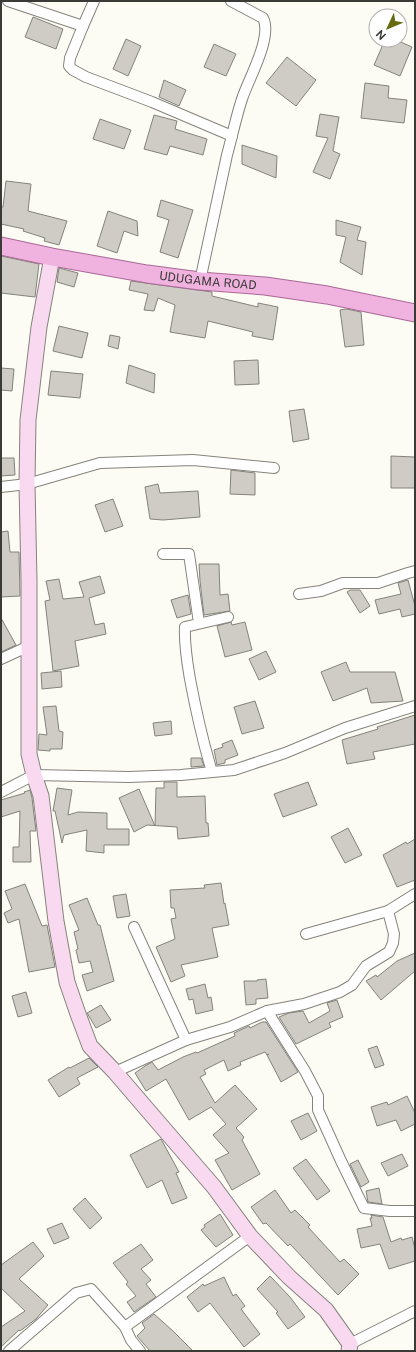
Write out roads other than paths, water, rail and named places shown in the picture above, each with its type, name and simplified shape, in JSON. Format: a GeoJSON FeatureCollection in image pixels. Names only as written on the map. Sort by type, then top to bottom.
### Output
{"type":"FeatureCollection","features":[{"type":"Feature","properties":{"kind":"main road","name":"UDUGAMA ROAD"},"geometry":{"type":"LineString","coordinates":[[1,246],[147,274],[327,294],[415,313]]}},
{"type":"Feature","properties":{"kind":"street"},"geometry":{"type":"LineString","coordinates":[[8,1],[83,26]]}},
{"type":"Feature","properties":{"kind":"street"},"geometry":{"type":"LineString","coordinates":[[94,1],[70,58],[69,66],[73,70],[86,77],[152,102],[232,136]]}},
{"type":"Feature","properties":{"kind":"street"},"geometry":{"type":"LineString","coordinates":[[200,281],[232,136],[242,98],[257,64],[266,30],[263,18],[231,1]]}},
{"type":"Feature","properties":{"kind":"street"},"geometry":{"type":"LineString","coordinates":[[52,257],[39,327],[28,420],[27,484],[30,646],[29,754],[41,796],[56,922],[67,982],[78,1014],[90,1046],[115,1072],[214,1187],[250,1236],[289,1277],[326,1310],[350,1348],[415,1311]]}},
{"type":"Feature","properties":{"kind":"street"},"geometry":{"type":"LineString","coordinates":[[1,486],[27,484],[100,463],[193,460],[274,468]]}},
{"type":"Feature","properties":{"kind":"street"},"geometry":{"type":"LineString","coordinates":[[163,554],[189,554],[199,623]]}},
{"type":"Feature","properties":{"kind":"street"},"geometry":{"type":"LineString","coordinates":[[299,594],[321,591],[343,584],[378,583],[415,571]]}},
{"type":"Feature","properties":{"kind":"street"},"geometry":{"type":"LineString","coordinates":[[212,772],[195,706],[184,643],[185,627],[228,617]]}},
{"type":"Feature","properties":{"kind":"street"},"geometry":{"type":"LineString","coordinates":[[1,659],[30,646]]}},
{"type":"Feature","properties":{"kind":"street"},"geometry":{"type":"LineString","coordinates":[[1,792],[34,775],[130,777],[181,775],[234,770],[285,753],[345,728],[415,706]]}},
{"type":"Feature","properties":{"kind":"street"},"geometry":{"type":"LineString","coordinates":[[306,934],[388,911],[415,894]]}},
{"type":"Feature","properties":{"kind":"street"},"geometry":{"type":"LineString","coordinates":[[115,1072],[186,1040],[230,1027],[267,1011],[304,1004],[340,992],[352,985],[366,966],[389,952],[393,943],[394,934],[388,911]]}},
{"type":"Feature","properties":{"kind":"street"},"geometry":{"type":"LineString","coordinates":[[134,927],[186,1040]]}},
{"type":"Feature","properties":{"kind":"street"},"geometry":{"type":"LineString","coordinates":[[267,1011],[305,1070],[318,1096],[318,1110],[364,1208],[390,1211],[415,1211]]}},
{"type":"Feature","properties":{"kind":"street"},"geometry":{"type":"LineString","coordinates":[[125,1327],[250,1236]]}},
{"type":"Feature","properties":{"kind":"street"},"geometry":{"type":"LineString","coordinates":[[9,1351],[76,1293],[91,1289],[125,1327],[131,1340],[140,1351]]}}]}
